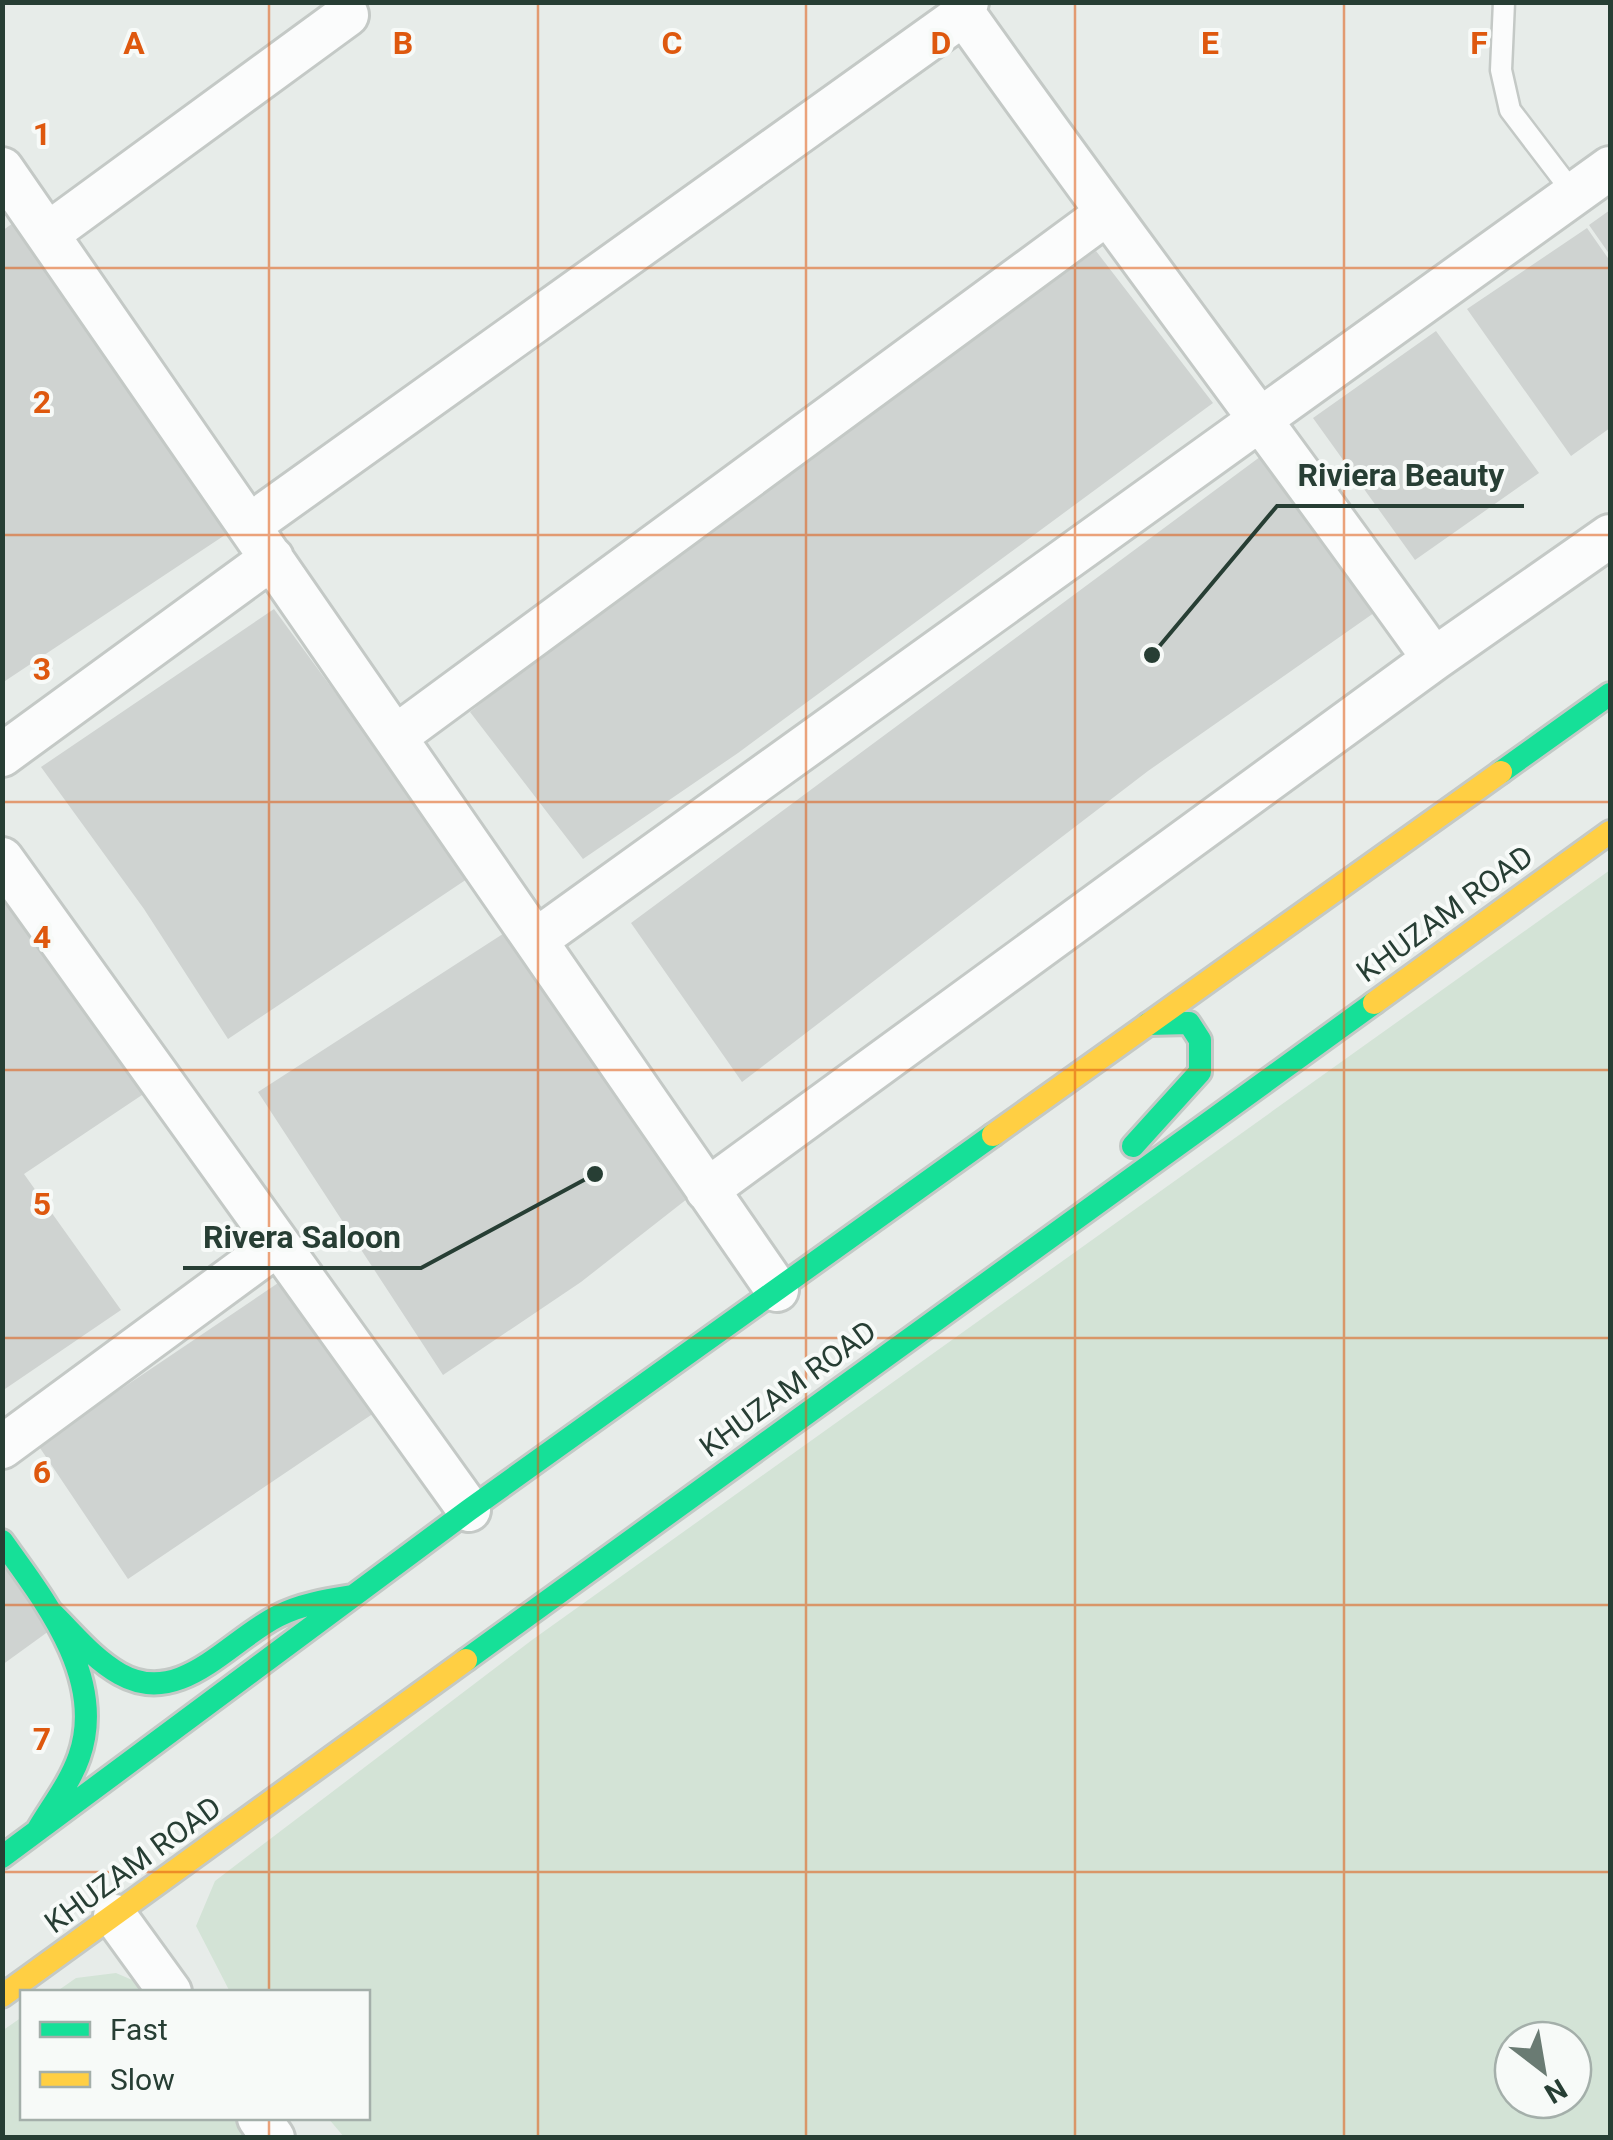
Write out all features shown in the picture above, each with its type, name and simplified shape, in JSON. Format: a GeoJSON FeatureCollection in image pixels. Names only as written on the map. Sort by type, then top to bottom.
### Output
{"type":"FeatureCollection","features":[{"type":"Feature","properties":{"kind":"main road"},"geometry":{"type":"LineString","coordinates":[[2,1857],[469,1510],[1610,694]]}},
{"type":"Feature","properties":{"kind":"main road","name":"KHUZAM ROAD"},"geometry":{"type":"LineString","coordinates":[[2,1996],[1610,832]]}},
{"type":"Feature","properties":{"kind":"main road"},"geometry":{"type":"LineString","coordinates":[[1040,1242],[1200,1072],[1200,1040],[1189,1023],[1148,1024]]}},
{"type":"Feature","properties":{"kind":"main road"},"geometry":{"type":"LineString","coordinates":[[2,1541],[50,1611],[85,1698],[86,1728],[79,1757],[37,1830]]}},
{"type":"Feature","properties":{"kind":"main road"},"geometry":{"type":"LineString","coordinates":[[50,1611],[120,1674],[146,1684],[160,1684],[175,1682],[200,1670],[277,1617],[317,1602],[358,1595]]}},
{"type":"Feature","properties":{"kind":"street"},"geometry":{"type":"LineString","coordinates":[[2,755],[261,541],[966,8],[1106,214],[1262,418],[1434,660]]}},
{"type":"Feature","properties":{"kind":"street"},"geometry":{"type":"LineString","coordinates":[[49,233],[347,15]]}},
{"type":"Feature","properties":{"kind":"street"},"geometry":{"type":"LineString","coordinates":[[536,940],[1610,168]]}},
{"type":"Feature","properties":{"kind":"street"},"geometry":{"type":"LineString","coordinates":[[2,169],[777,1290]]}},
{"type":"Feature","properties":{"kind":"street"},"geometry":{"type":"LineString","coordinates":[[395,736],[1106,214]]}},
{"type":"Feature","properties":{"kind":"street"},"geometry":{"type":"LineString","coordinates":[[707,1190],[1610,536]]}},
{"type":"Feature","properties":{"kind":"street"},"geometry":{"type":"LineString","coordinates":[[2,858],[469,1510]]}},
{"type":"Feature","properties":{"kind":"street"},"geometry":{"type":"LineString","coordinates":[[2,1447],[278,1244]]}},
{"type":"Feature","properties":{"kind":"street"},"geometry":{"type":"LineString","coordinates":[[115,1916],[169,1990]]}},
{"type":"Feature","properties":{"kind":"lane"},"geometry":{"type":"LineString","coordinates":[[1504,2],[1501,70],[1510,110],[1574,194]]}},
{"type":"Feature","properties":{"kind":"green space"},"geometry":{"type":"Polygon","coordinates":[[[1610,870],[1610,2137],[344,2137],[330,2120],[370,2120],[370,1990],[229,1990],[196,1926],[215,1881],[532,1640],[1610,870]]]}},
{"type":"Feature","properties":{"kind":"green space"},"geometry":{"type":"Polygon","coordinates":[[[116,1973],[155,1990],[59,1990],[76,1978],[116,1973]]]}},
{"type":"Feature","properties":{"kind":"green space"},"geometry":{"type":"Polygon","coordinates":[[[20,2018],[20,2120],[246,2120],[258,2137],[3,2137],[2,2031],[20,2018]]]}},
{"type":"Feature","properties":{"kind":"building"},"geometry":{"type":"Polygon","coordinates":[[[1610,210],[1610,255],[1589,225],[1610,210]]]}},
{"type":"Feature","properties":{"kind":"building"},"geometry":{"type":"Polygon","coordinates":[[[13,223],[228,533],[2,683],[2,231],[13,223]]]}},
{"type":"Feature","properties":{"kind":"building"},"geometry":{"type":"Polygon","coordinates":[[[1587,228],[1610,261],[1610,428],[1571,456],[1467,309],[1587,228]]]}},
{"type":"Feature","properties":{"kind":"building"},"geometry":{"type":"Polygon","coordinates":[[[1096,251],[1213,403],[738,753],[583,859],[470,712],[618,594],[1096,251]]]}},
{"type":"Feature","properties":{"kind":"building"},"geometry":{"type":"Polygon","coordinates":[[[1436,331],[1539,473],[1415,560],[1313,418],[1436,331]]]}},
{"type":"Feature","properties":{"kind":"building"},"geometry":{"type":"Polygon","coordinates":[[[1272,448],[1381,608],[1148,771],[742,1082],[631,923],[1272,448]]]}},
{"type":"Feature","properties":{"kind":"building"},"geometry":{"type":"Polygon","coordinates":[[[274,609],[470,877],[228,1039],[144,909],[41,767],[274,609]]]}},
{"type":"Feature","properties":{"kind":"building"},"geometry":{"type":"Polygon","coordinates":[[[2,898],[145,1093],[24,1174],[121,1310],[2,1391],[2,898]]]}},
{"type":"Feature","properties":{"kind":"building"},"geometry":{"type":"Polygon","coordinates":[[[509,930],[701,1188],[581,1282],[443,1375],[258,1092],[509,930]]]}},
{"type":"Feature","properties":{"kind":"building"},"geometry":{"type":"Polygon","coordinates":[[[284,1279],[374,1413],[128,1579],[38,1445],[284,1279]]]}},
{"type":"Feature","properties":{"kind":"building"},"geometry":{"type":"Polygon","coordinates":[[[2,1564],[49,1631],[2,1665],[2,1564]]]}},
{"type":"Feature","properties":{"kind":"traffic: fast"},"geometry":{"type":"LineString","coordinates":[[1501,772],[1610,694]]}},
{"type":"Feature","properties":{"kind":"traffic: fast"},"geometry":{"type":"LineString","coordinates":[[466,1660],[1374,1003]]}},
{"type":"Feature","properties":{"kind":"traffic: fast"},"geometry":{"type":"LineString","coordinates":[[1133,1146],[1200,1072],[1200,1040],[1189,1023],[1148,1024]]}},
{"type":"Feature","properties":{"kind":"traffic: fast"},"geometry":{"type":"LineString","coordinates":[[2,1857],[469,1510],[993,1135]]}},
{"type":"Feature","properties":{"kind":"traffic: fast"},"geometry":{"type":"LineString","coordinates":[[2,1541],[53,1615],[78,1670],[85,1699],[79,1757],[37,1831]]}},
{"type":"Feature","properties":{"kind":"traffic: fast"},"geometry":{"type":"LineString","coordinates":[[50,1611],[110,1668],[142,1682],[163,1683],[203,1667],[287,1612],[353,1596]]}},
{"type":"Feature","properties":{"kind":"traffic: slow"},"geometry":{"type":"LineString","coordinates":[[993,1135],[1501,772]]}},
{"type":"Feature","properties":{"kind":"traffic: slow"},"geometry":{"type":"LineString","coordinates":[[1374,1003],[1610,832]]}},
{"type":"Feature","properties":{"kind":"traffic: slow"},"geometry":{"type":"LineString","coordinates":[[2,1996],[466,1660]]}},
{"type":"Feature","properties":{"kind":"place","name":"Riviera Beauty"},"geometry":{"type":"Point","coordinates":[1152,655]}},
{"type":"Feature","properties":{"kind":"place","name":"Rivera Saloon"},"geometry":{"type":"Point","coordinates":[595,1174]}}]}
